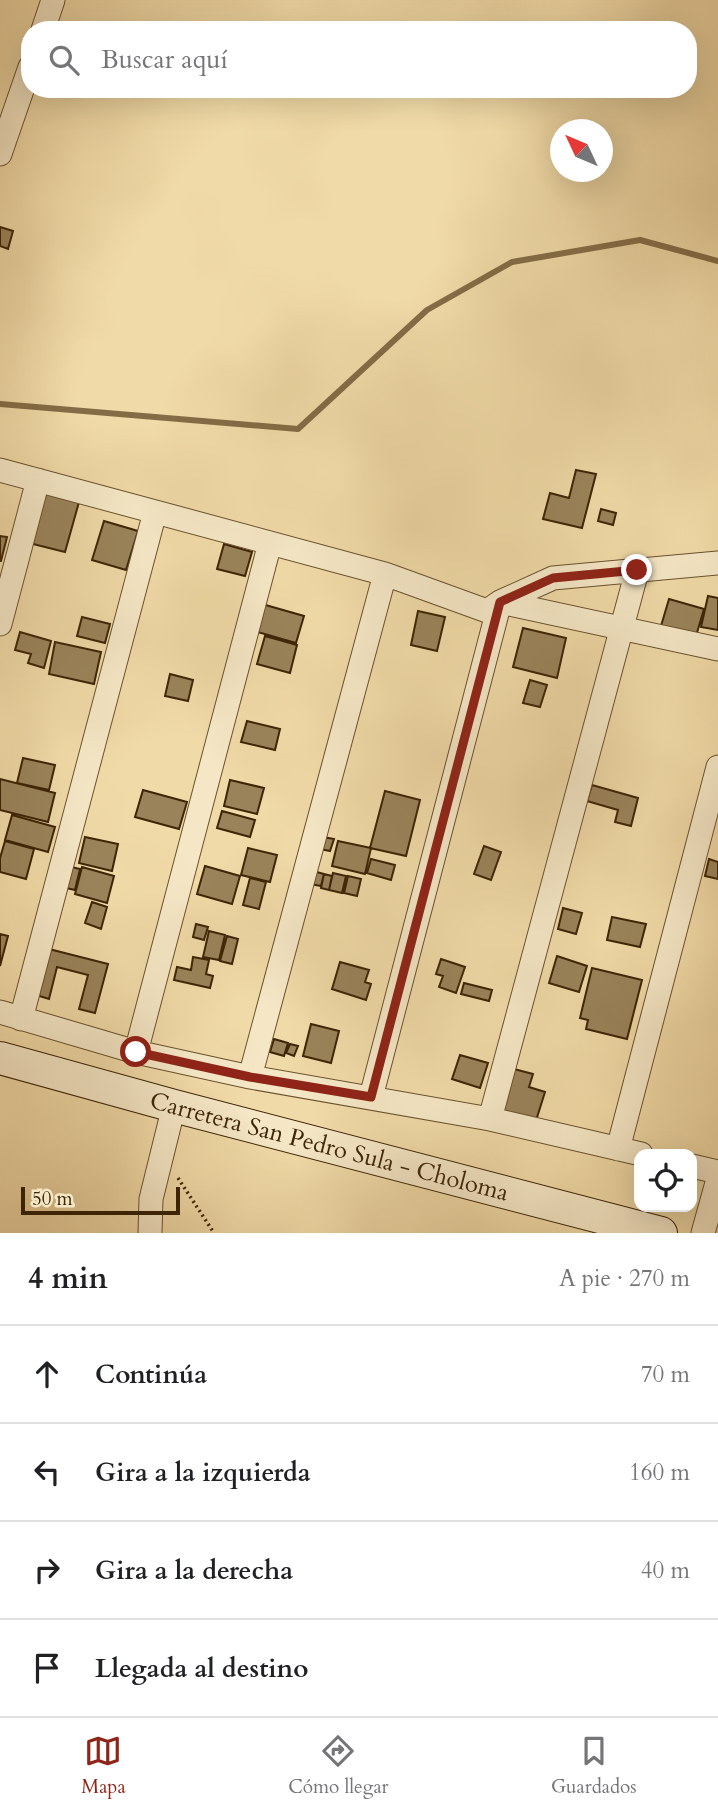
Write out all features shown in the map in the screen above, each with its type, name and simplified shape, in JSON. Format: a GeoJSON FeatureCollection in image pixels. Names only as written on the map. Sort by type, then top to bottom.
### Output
{"type":"FeatureCollection","features":[{"type":"Feature","properties":{"kind":"main road","name":"Carretera San Pedro Sula - Choloma"},"geometry":{"type":"LineString","coordinates":[[0,1058],[661,1233]]}},
{"type":"Feature","properties":{"kind":"street"},"geometry":{"type":"LineString","coordinates":[[46,21],[53,0]]}},
{"type":"Feature","properties":{"kind":"street"},"geometry":{"type":"LineString","coordinates":[[0,154],[21,93]]}},
{"type":"Feature","properties":{"kind":"street"},"geometry":{"type":"LineString","coordinates":[[0,470],[384,574],[487,611],[500,602],[553,578],[718,563]]}},
{"type":"Feature","properties":{"kind":"street"},"geometry":{"type":"LineString","coordinates":[[0,624],[38,480]]}},
{"type":"Feature","properties":{"kind":"street"},"geometry":{"type":"LineString","coordinates":[[155,512],[11,1016],[136,1052],[250,1077],[490,1119],[634,1152]]}},
{"type":"Feature","properties":{"kind":"street"},"geometry":{"type":"LineString","coordinates":[[136,1052],[270,543]]}},
{"type":"Feature","properties":{"kind":"street"},"geometry":{"type":"LineString","coordinates":[[490,1119],[637,570]]}},
{"type":"Feature","properties":{"kind":"street"},"geometry":{"type":"LineString","coordinates":[[250,1077],[384,574]]}},
{"type":"Feature","properties":{"kind":"street"},"geometry":{"type":"LineString","coordinates":[[500,602],[718,649]]}},
{"type":"Feature","properties":{"kind":"street"},"geometry":{"type":"LineString","coordinates":[[371,1097],[500,602]]}},
{"type":"Feature","properties":{"kind":"street"},"geometry":{"type":"LineString","coordinates":[[618,1149],[718,767]]}},
{"type":"Feature","properties":{"kind":"street"},"geometry":{"type":"LineString","coordinates":[[150,1233],[150,1199],[174,1106]]}},
{"type":"Feature","properties":{"kind":"street"},"geometry":{"type":"LineString","coordinates":[[697,1167],[718,1172]]}},
{"type":"Feature","properties":{"kind":"street"},"geometry":{"type":"LineString","coordinates":[[703,1233],[718,1180]]}},
{"type":"Feature","properties":{"kind":"path"},"geometry":{"type":"LineString","coordinates":[[161,1158],[186,1189],[214,1233]]}},
{"type":"Feature","properties":{"kind":"building"},"geometry":{"type":"Polygon","coordinates":[[[0,227],[13,231],[8,249],[0,246],[0,227]]]}},
{"type":"Feature","properties":{"kind":"building"},"geometry":{"type":"Polygon","coordinates":[[[576,470],[596,474],[582,528],[543,519],[550,493],[569,498],[576,470]]]}},
{"type":"Feature","properties":{"kind":"building"},"geometry":{"type":"Polygon","coordinates":[[[42,492],[79,502],[65,552],[29,543],[42,492]]]}},
{"type":"Feature","properties":{"kind":"building"},"geometry":{"type":"Polygon","coordinates":[[[601,509],[616,513],[613,525],[598,521],[601,509]]]}},
{"type":"Feature","properties":{"kind":"building"},"geometry":{"type":"Polygon","coordinates":[[[104,521],[138,531],[126,570],[92,560],[104,521]]]}},
{"type":"Feature","properties":{"kind":"building"},"geometry":{"type":"Polygon","coordinates":[[[0,536],[7,537],[1,561],[0,561],[0,536]]]}},
{"type":"Feature","properties":{"kind":"building"},"geometry":{"type":"Polygon","coordinates":[[[224,544],[252,552],[245,576],[217,569],[224,544]]]}},
{"type":"Feature","properties":{"kind":"building"},"geometry":{"type":"Polygon","coordinates":[[[708,596],[718,598],[718,630],[701,627],[708,596]]]}},
{"type":"Feature","properties":{"kind":"building"},"geometry":{"type":"Polygon","coordinates":[[[669,599],[704,609],[696,636],[661,626],[669,599]]]}},
{"type":"Feature","properties":{"kind":"building"},"geometry":{"type":"Polygon","coordinates":[[[262,604],[304,616],[296,643],[254,631],[262,604]]]}},
{"type":"Feature","properties":{"kind":"building"},"geometry":{"type":"Polygon","coordinates":[[[418,611],[445,617],[437,651],[411,645],[418,611]]]}},
{"type":"Feature","properties":{"kind":"building"},"geometry":{"type":"Polygon","coordinates":[[[82,617],[110,624],[105,643],[77,636],[82,617]]]}},
{"type":"Feature","properties":{"kind":"building"},"geometry":{"type":"Polygon","coordinates":[[[523,628],[566,638],[557,678],[513,667],[523,628]]]}},
{"type":"Feature","properties":{"kind":"building"},"geometry":{"type":"Polygon","coordinates":[[[20,632],[51,641],[44,668],[28,663],[31,654],[15,650],[20,632]]]}},
{"type":"Feature","properties":{"kind":"building"},"geometry":{"type":"Polygon","coordinates":[[[265,636],[297,645],[290,673],[257,664],[265,636]]]}},
{"type":"Feature","properties":{"kind":"building"},"geometry":{"type":"Polygon","coordinates":[[[55,642],[101,652],[94,684],[49,674],[55,642]]]}},
{"type":"Feature","properties":{"kind":"building"},"geometry":{"type":"Polygon","coordinates":[[[170,674],[193,680],[188,701],[165,696],[170,674]]]}},
{"type":"Feature","properties":{"kind":"building"},"geometry":{"type":"Polygon","coordinates":[[[530,680],[547,685],[540,707],[523,703],[530,680]]]}},
{"type":"Feature","properties":{"kind":"building"},"geometry":{"type":"Polygon","coordinates":[[[247,721],[280,729],[275,750],[241,742],[247,721]]]}},
{"type":"Feature","properties":{"kind":"building"},"geometry":{"type":"Polygon","coordinates":[[[23,758],[55,765],[49,790],[17,783],[23,758]]]}},
{"type":"Feature","properties":{"kind":"building"},"geometry":{"type":"Polygon","coordinates":[[[0,779],[55,793],[48,822],[0,810],[0,779]]]}},
{"type":"Feature","properties":{"kind":"building"},"geometry":{"type":"Polygon","coordinates":[[[230,780],[264,788],[257,814],[224,806],[230,780]]]}},
{"type":"Feature","properties":{"kind":"building"},"geometry":{"type":"Polygon","coordinates":[[[592,785],[638,798],[631,826],[615,822],[618,810],[587,801],[592,785]]]}},
{"type":"Feature","properties":{"kind":"building"},"geometry":{"type":"Polygon","coordinates":[[[143,790],[187,802],[179,829],[135,817],[143,790]]]}},
{"type":"Feature","properties":{"kind":"building"},"geometry":{"type":"Polygon","coordinates":[[[385,791],[420,800],[406,856],[370,848],[385,791]]]}},
{"type":"Feature","properties":{"kind":"building"},"geometry":{"type":"Polygon","coordinates":[[[222,811],[255,820],[250,837],[217,828],[222,811]]]}},
{"type":"Feature","properties":{"kind":"building"},"geometry":{"type":"Polygon","coordinates":[[[12,815],[55,827],[48,852],[5,840],[12,815]]]}},
{"type":"Feature","properties":{"kind":"building"},"geometry":{"type":"Polygon","coordinates":[[[85,837],[118,844],[112,871],[79,863],[85,837]]]}},
{"type":"Feature","properties":{"kind":"building"},"geometry":{"type":"Polygon","coordinates":[[[323,837],[334,839],[330,851],[320,849],[323,837]]]}},
{"type":"Feature","properties":{"kind":"building"},"geometry":{"type":"Polygon","coordinates":[[[5,841],[34,849],[26,879],[0,872],[0,858],[5,841]]]}},
{"type":"Feature","properties":{"kind":"building"},"geometry":{"type":"Polygon","coordinates":[[[338,841],[371,848],[365,874],[332,866],[338,841]]]}},
{"type":"Feature","properties":{"kind":"building"},"geometry":{"type":"Polygon","coordinates":[[[484,846],[501,852],[491,880],[474,874],[484,846]]]}},
{"type":"Feature","properties":{"kind":"building"},"geometry":{"type":"Polygon","coordinates":[[[248,848],[277,855],[270,882],[241,875],[248,848]]]}},
{"type":"Feature","properties":{"kind":"building"},"geometry":{"type":"Polygon","coordinates":[[[371,859],[395,865],[391,880],[367,873],[371,859]]]}},
{"type":"Feature","properties":{"kind":"building"},"geometry":{"type":"Polygon","coordinates":[[[709,859],[718,862],[718,879],[705,876],[709,859]]]}},
{"type":"Feature","properties":{"kind":"building"},"geometry":{"type":"Polygon","coordinates":[[[67,866],[80,869],[75,890],[62,887],[67,866]]]}},
{"type":"Feature","properties":{"kind":"building"},"geometry":{"type":"Polygon","coordinates":[[[205,866],[240,876],[232,904],[197,894],[205,866]]]}},
{"type":"Feature","properties":{"kind":"building"},"geometry":{"type":"Polygon","coordinates":[[[82,867],[114,876],[107,903],[75,894],[82,867]]]}},
{"type":"Feature","properties":{"kind":"building"},"geometry":{"type":"Polygon","coordinates":[[[313,871],[324,874],[321,886],[310,884],[313,871]]]}},
{"type":"Feature","properties":{"kind":"building"},"geometry":{"type":"Polygon","coordinates":[[[333,873],[346,876],[342,893],[329,890],[333,873]]]}},
{"type":"Feature","properties":{"kind":"building"},"geometry":{"type":"Polygon","coordinates":[[[324,874],[332,876],[329,890],[321,888],[324,874]]]}},
{"type":"Feature","properties":{"kind":"building"},"geometry":{"type":"Polygon","coordinates":[[[348,876],[361,879],[357,896],[344,893],[348,876]]]}},
{"type":"Feature","properties":{"kind":"building"},"geometry":{"type":"Polygon","coordinates":[[[250,878],[266,882],[259,909],[243,905],[250,878]]]}},
{"type":"Feature","properties":{"kind":"building"},"geometry":{"type":"Polygon","coordinates":[[[92,902],[107,907],[101,929],[85,923],[92,902]]]}},
{"type":"Feature","properties":{"kind":"building"},"geometry":{"type":"Polygon","coordinates":[[[563,908],[582,913],[576,934],[558,929],[563,908]]]}},
{"type":"Feature","properties":{"kind":"building"},"geometry":{"type":"Polygon","coordinates":[[[612,917],[646,924],[640,947],[607,940],[612,917]]]}},
{"type":"Feature","properties":{"kind":"building"},"geometry":{"type":"Polygon","coordinates":[[[196,924],[208,927],[204,940],[193,937],[196,924]]]}},
{"type":"Feature","properties":{"kind":"building"},"geometry":{"type":"Polygon","coordinates":[[[209,931],[225,935],[219,960],[203,957],[209,931]]]}},
{"type":"Feature","properties":{"kind":"building"},"geometry":{"type":"Polygon","coordinates":[[[0,934],[8,936],[0,966],[0,934]]]}},
{"type":"Feature","properties":{"kind":"building"},"geometry":{"type":"Polygon","coordinates":[[[227,936],[238,939],[232,964],[220,961],[227,936]]]}},
{"type":"Feature","properties":{"kind":"building"},"geometry":{"type":"Polygon","coordinates":[[[45,948],[108,964],[95,1013],[79,1009],[88,975],[57,967],[49,999],[33,994],[45,948]]]}},
{"type":"Feature","properties":{"kind":"building"},"geometry":{"type":"Polygon","coordinates":[[[557,956],[587,966],[579,992],[549,983],[557,956]]]}},
{"type":"Feature","properties":{"kind":"building"},"geometry":{"type":"Polygon","coordinates":[[[193,957],[209,960],[206,974],[213,976],[210,988],[174,980],[177,967],[191,970],[193,957]]]}},
{"type":"Feature","properties":{"kind":"building"},"geometry":{"type":"Polygon","coordinates":[[[441,959],[465,967],[456,993],[439,987],[443,976],[436,974],[441,959]]]}},
{"type":"Feature","properties":{"kind":"building"},"geometry":{"type":"Polygon","coordinates":[[[340,962],[369,970],[365,982],[371,984],[366,1000],[332,989],[340,962]]]}},
{"type":"Feature","properties":{"kind":"building"},"geometry":{"type":"Polygon","coordinates":[[[592,968],[642,980],[627,1039],[586,1029],[588,1020],[580,1018],[592,968]]]}},
{"type":"Feature","properties":{"kind":"building"},"geometry":{"type":"Polygon","coordinates":[[[464,983],[492,990],[489,1001],[461,994],[464,983]]]}},
{"type":"Feature","properties":{"kind":"building"},"geometry":{"type":"Polygon","coordinates":[[[311,1024],[339,1031],[331,1063],[303,1056],[311,1024]]]}},
{"type":"Feature","properties":{"kind":"building"},"geometry":{"type":"Polygon","coordinates":[[[274,1039],[288,1043],[284,1056],[270,1052],[274,1039]]]}},
{"type":"Feature","properties":{"kind":"building"},"geometry":{"type":"Polygon","coordinates":[[[290,1044],[298,1046],[294,1056],[286,1053],[290,1044]]]}},
{"type":"Feature","properties":{"kind":"building"},"geometry":{"type":"Polygon","coordinates":[[[460,1055],[488,1063],[480,1088],[452,1079],[460,1055]]]}},
{"type":"Feature","properties":{"kind":"building"},"geometry":{"type":"Polygon","coordinates":[[[514,1069],[533,1074],[529,1087],[545,1092],[534,1127],[500,1117],[514,1069]]]}},
{"type":"Feature","properties":{"kind":"waterway"},"geometry":{"type":"LineString","coordinates":[[0,404],[298,429],[427,310],[512,262],[640,240],[718,261]]}},
{"type":"Feature","properties":{"kind":"route"},"geometry":{"type":"LineString","coordinates":[[136,1052],[250,1077],[371,1097],[500,602],[553,578],[637,570]]}}]}
